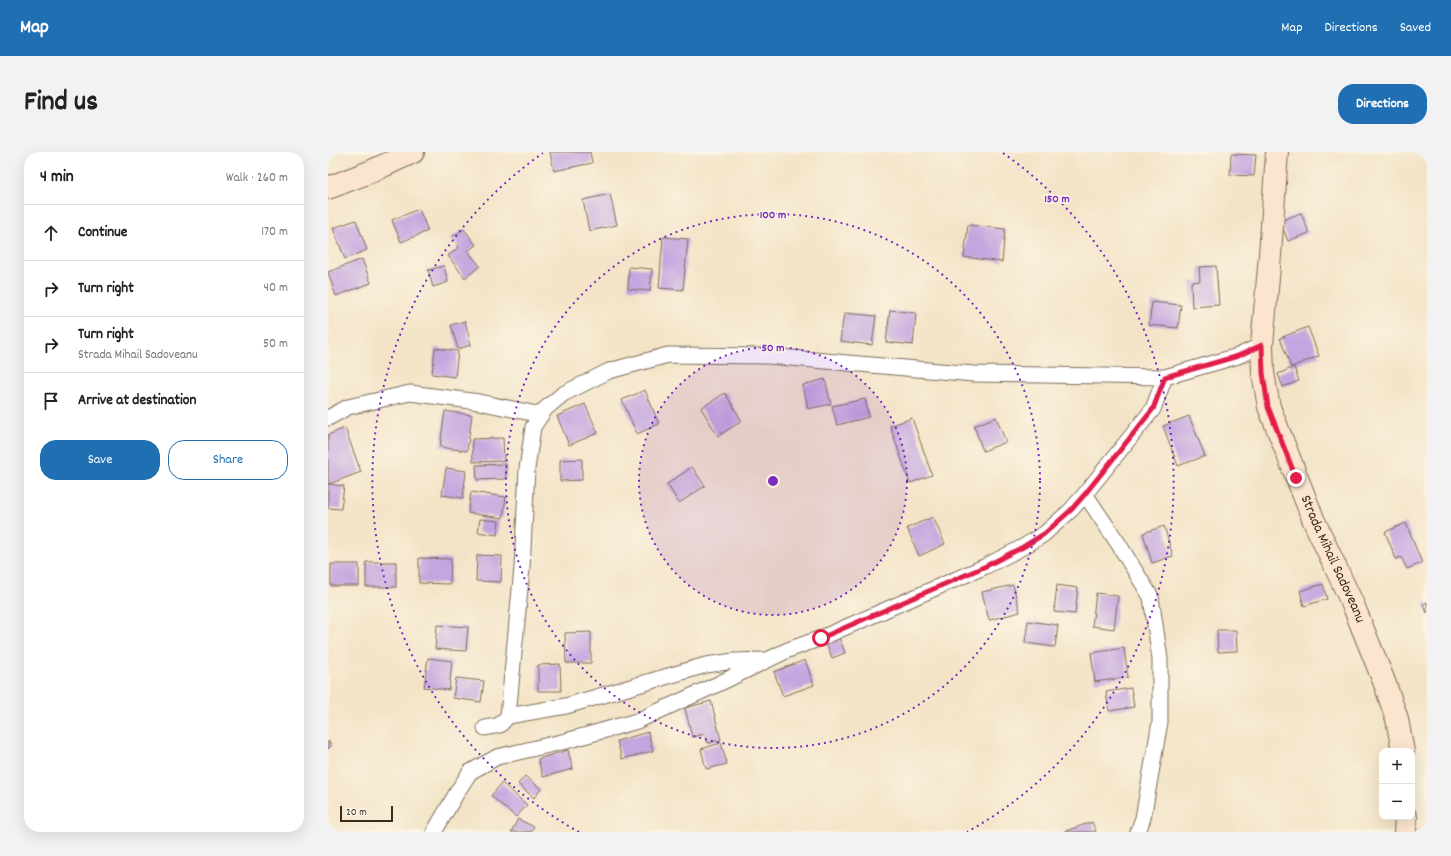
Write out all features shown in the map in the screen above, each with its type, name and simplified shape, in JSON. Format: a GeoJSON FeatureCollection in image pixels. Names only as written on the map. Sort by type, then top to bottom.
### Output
{"type":"FeatureCollection","features":[{"type":"Feature","properties":{"kind":"street"},"geometry":{"type":"LineString","coordinates":[[328,188],[372,171],[413,152]]}},
{"type":"Feature","properties":{"kind":"street","name":"Strada Mihail Sadoveanu"},"geometry":{"type":"LineString","coordinates":[[1277,152],[1262,345],[1263,373],[1268,407],[1314,521],[1354,607],[1385,684],[1397,719],[1402,748]]}},
{"type":"Feature","properties":{"kind":"street"},"geometry":{"type":"LineString","coordinates":[[485,728],[500,725],[508,716],[522,568],[527,469],[533,427],[545,409],[563,394],[609,372],[668,355],[768,356],[974,374],[1165,377],[1238,356],[1262,345]]}},
{"type":"Feature","properties":{"kind":"street"},"geometry":{"type":"LineString","coordinates":[[434,832],[470,772],[496,757],[566,741],[637,720],[718,684],[788,650],[821,638],[979,569],[1023,547],[1044,534],[1071,510],[1085,494],[1153,409],[1165,377]]}},
{"type":"Feature","properties":{"kind":"street"},"geometry":{"type":"LineString","coordinates":[[328,418],[348,407],[410,393],[480,402],[541,415]]}},
{"type":"Feature","properties":{"kind":"street"},"geometry":{"type":"LineString","coordinates":[[1085,494],[1118,543],[1151,597],[1160,659],[1160,722],[1143,818],[1138,832]]}},
{"type":"Feature","properties":{"kind":"street"},"geometry":{"type":"LineString","coordinates":[[508,716],[566,706],[706,665],[734,661],[767,660]]}},
{"type":"Feature","properties":{"kind":"street"},"geometry":{"type":"LineString","coordinates":[[1405,832],[1406,820]]}},
{"type":"Feature","properties":{"kind":"building"},"geometry":{"type":"Polygon","coordinates":[[[550,152],[590,152],[592,163],[554,171],[550,152]]]}},
{"type":"Feature","properties":{"kind":"building"},"geometry":{"type":"Polygon","coordinates":[[[1231,154],[1256,155],[1254,176],[1230,175],[1231,154]]]}},
{"type":"Feature","properties":{"kind":"building"},"geometry":{"type":"Polygon","coordinates":[[[610,194],[617,225],[589,231],[583,200],[610,194]]]}},
{"type":"Feature","properties":{"kind":"building"},"geometry":{"type":"Polygon","coordinates":[[[419,209],[428,231],[401,242],[392,220],[419,209]]]}},
{"type":"Feature","properties":{"kind":"building"},"geometry":{"type":"Polygon","coordinates":[[[1301,213],[1309,233],[1288,241],[1280,221],[1301,213]]]}},
{"type":"Feature","properties":{"kind":"building"},"geometry":{"type":"Polygon","coordinates":[[[356,220],[367,250],[345,259],[333,228],[356,220]]]}},
{"type":"Feature","properties":{"kind":"building"},"geometry":{"type":"Polygon","coordinates":[[[968,225],[1005,229],[1002,262],[964,257],[968,225]]]}},
{"type":"Feature","properties":{"kind":"building"},"geometry":{"type":"Polygon","coordinates":[[[464,229],[476,245],[468,251],[480,266],[465,278],[448,256],[459,247],[452,237],[464,229]]]}},
{"type":"Feature","properties":{"kind":"building"},"geometry":{"type":"Polygon","coordinates":[[[663,237],[688,239],[683,290],[659,288],[663,237]]]}},
{"type":"Feature","properties":{"kind":"building"},"geometry":{"type":"Polygon","coordinates":[[[362,259],[371,283],[336,296],[328,272],[362,259]]]}},
{"type":"Feature","properties":{"kind":"building"},"geometry":{"type":"Polygon","coordinates":[[[444,266],[448,282],[433,287],[428,270],[444,266]]]}},
{"type":"Feature","properties":{"kind":"building"},"geometry":{"type":"Polygon","coordinates":[[[1216,266],[1219,305],[1192,307],[1191,282],[1200,281],[1199,267],[1216,266]]]}},
{"type":"Feature","properties":{"kind":"building"},"geometry":{"type":"Polygon","coordinates":[[[629,267],[652,269],[650,291],[628,289],[629,267]]]}},
{"type":"Feature","properties":{"kind":"building"},"geometry":{"type":"Polygon","coordinates":[[[1152,302],[1181,305],[1178,328],[1149,325],[1152,302]]]}},
{"type":"Feature","properties":{"kind":"building"},"geometry":{"type":"Polygon","coordinates":[[[890,310],[916,313],[913,345],[886,342],[890,310]]]}},
{"type":"Feature","properties":{"kind":"building"},"geometry":{"type":"Polygon","coordinates":[[[844,313],[876,316],[872,345],[840,341],[844,313]]]}},
{"type":"Feature","properties":{"kind":"building"},"geometry":{"type":"Polygon","coordinates":[[[465,321],[471,345],[458,349],[451,325],[465,321]]]}},
{"type":"Feature","properties":{"kind":"building"},"geometry":{"type":"Polygon","coordinates":[[[1308,327],[1319,356],[1291,367],[1280,338],[1308,327]]]}},
{"type":"Feature","properties":{"kind":"building"},"geometry":{"type":"Polygon","coordinates":[[[435,348],[458,351],[455,377],[432,374],[435,348]]]}},
{"type":"Feature","properties":{"kind":"building"},"geometry":{"type":"Polygon","coordinates":[[[1294,367],[1299,381],[1283,387],[1278,374],[1294,367]]]}},
{"type":"Feature","properties":{"kind":"building"},"geometry":{"type":"Polygon","coordinates":[[[825,379],[831,404],[808,409],[803,385],[825,379]]]}},
{"type":"Feature","properties":{"kind":"building"},"geometry":{"type":"Polygon","coordinates":[[[645,390],[659,424],[637,434],[622,400],[645,390]]]}},
{"type":"Feature","properties":{"kind":"building"},"geometry":{"type":"Polygon","coordinates":[[[725,393],[742,421],[718,436],[701,408],[725,393]]]}},
{"type":"Feature","properties":{"kind":"building"},"geometry":{"type":"Polygon","coordinates":[[[865,399],[869,417],[837,425],[832,406],[865,399]]]}},
{"type":"Feature","properties":{"kind":"building"},"geometry":{"type":"Polygon","coordinates":[[[585,404],[598,433],[569,445],[557,416],[585,404]]]}},
{"type":"Feature","properties":{"kind":"building"},"geometry":{"type":"Polygon","coordinates":[[[445,411],[472,415],[467,451],[440,447],[445,411]]]}},
{"type":"Feature","properties":{"kind":"building"},"geometry":{"type":"Polygon","coordinates":[[[1189,416],[1205,456],[1178,466],[1163,426],[1189,416]]]}},
{"type":"Feature","properties":{"kind":"building"},"geometry":{"type":"Polygon","coordinates":[[[996,417],[1006,442],[983,451],[974,426],[996,417]]]}},
{"type":"Feature","properties":{"kind":"building"},"geometry":{"type":"Polygon","coordinates":[[[912,418],[932,475],[910,483],[890,426],[912,418]]]}},
{"type":"Feature","properties":{"kind":"building"},"geometry":{"type":"Polygon","coordinates":[[[345,428],[361,472],[329,484],[328,435],[345,428]]]}},
{"type":"Feature","properties":{"kind":"building"},"geometry":{"type":"Polygon","coordinates":[[[503,438],[504,461],[473,462],[472,439],[503,438]]]}},
{"type":"Feature","properties":{"kind":"building"},"geometry":{"type":"Polygon","coordinates":[[[582,459],[582,480],[560,481],[560,460],[582,459]]]}},
{"type":"Feature","properties":{"kind":"building"},"geometry":{"type":"Polygon","coordinates":[[[506,464],[506,479],[477,480],[476,465],[506,464]]]}},
{"type":"Feature","properties":{"kind":"building"},"geometry":{"type":"Polygon","coordinates":[[[692,467],[705,486],[679,503],[667,484],[692,467]]]}},
{"type":"Feature","properties":{"kind":"building"},"geometry":{"type":"Polygon","coordinates":[[[446,468],[466,471],[463,498],[442,495],[446,468]]]}},
{"type":"Feature","properties":{"kind":"building"},"geometry":{"type":"Polygon","coordinates":[[[328,484],[344,486],[341,509],[328,508],[328,484]]]}},
{"type":"Feature","properties":{"kind":"building"},"geometry":{"type":"Polygon","coordinates":[[[471,492],[506,497],[503,518],[468,513],[471,492]]]}},
{"type":"Feature","properties":{"kind":"building"},"geometry":{"type":"Polygon","coordinates":[[[933,517],[945,544],[919,556],[907,528],[933,517]]]}},
{"type":"Feature","properties":{"kind":"building"},"geometry":{"type":"Polygon","coordinates":[[[480,519],[499,521],[497,535],[478,532],[480,519]]]}},
{"type":"Feature","properties":{"kind":"building"},"geometry":{"type":"Polygon","coordinates":[[[1406,523],[1422,563],[1407,569],[1401,557],[1396,559],[1385,532],[1406,523]]]}},
{"type":"Feature","properties":{"kind":"building"},"geometry":{"type":"Polygon","coordinates":[[[1164,526],[1173,556],[1152,563],[1143,533],[1164,526]]]}},
{"type":"Feature","properties":{"kind":"building"},"geometry":{"type":"Polygon","coordinates":[[[477,555],[502,556],[501,582],[476,581],[477,555]]]}},
{"type":"Feature","properties":{"kind":"building"},"geometry":{"type":"Polygon","coordinates":[[[419,558],[451,559],[450,584],[419,583],[419,558]]]}},
{"type":"Feature","properties":{"kind":"building"},"geometry":{"type":"Polygon","coordinates":[[[366,562],[396,562],[396,587],[366,587],[366,562]]]}},
{"type":"Feature","properties":{"kind":"building"},"geometry":{"type":"Polygon","coordinates":[[[331,564],[359,564],[359,586],[331,586],[331,564]]]}},
{"type":"Feature","properties":{"kind":"building"},"geometry":{"type":"Polygon","coordinates":[[[1323,584],[1327,599],[1304,606],[1300,591],[1323,584]]]}},
{"type":"Feature","properties":{"kind":"building"},"geometry":{"type":"Polygon","coordinates":[[[1013,585],[1020,612],[989,620],[982,592],[1013,585]]]}},
{"type":"Feature","properties":{"kind":"building"},"geometry":{"type":"Polygon","coordinates":[[[1057,585],[1078,588],[1075,614],[1054,612],[1057,585]]]}},
{"type":"Feature","properties":{"kind":"building"},"geometry":{"type":"Polygon","coordinates":[[[1096,593],[1118,596],[1114,629],[1092,626],[1096,593]]]}},
{"type":"Feature","properties":{"kind":"building"},"geometry":{"type":"Polygon","coordinates":[[[1427,602],[1427,613],[1423,604],[1427,602]]]}},
{"type":"Feature","properties":{"kind":"building"},"geometry":{"type":"Polygon","coordinates":[[[1028,621],[1058,625],[1055,647],[1025,643],[1028,621]]]}},
{"type":"Feature","properties":{"kind":"building"},"geometry":{"type":"Polygon","coordinates":[[[437,625],[468,627],[466,651],[435,649],[437,625]]]}},
{"type":"Feature","properties":{"kind":"building"},"geometry":{"type":"Polygon","coordinates":[[[1217,630],[1236,630],[1237,651],[1218,652],[1217,630]]]}},
{"type":"Feature","properties":{"kind":"building"},"geometry":{"type":"Polygon","coordinates":[[[591,632],[591,663],[566,663],[565,633],[591,632]]]}},
{"type":"Feature","properties":{"kind":"building"},"geometry":{"type":"Polygon","coordinates":[[[839,637],[845,653],[832,658],[826,642],[839,637]]]}},
{"type":"Feature","properties":{"kind":"building"},"geometry":{"type":"Polygon","coordinates":[[[1124,648],[1128,677],[1095,682],[1091,653],[1124,648]]]}},
{"type":"Feature","properties":{"kind":"building"},"geometry":{"type":"Polygon","coordinates":[[[428,658],[452,661],[449,690],[424,687],[428,658]]]}},
{"type":"Feature","properties":{"kind":"building"},"geometry":{"type":"Polygon","coordinates":[[[805,660],[814,685],[783,696],[774,672],[805,660]]]}},
{"type":"Feature","properties":{"kind":"building"},"geometry":{"type":"Polygon","coordinates":[[[560,664],[561,691],[538,691],[538,665],[560,664]]]}},
{"type":"Feature","properties":{"kind":"building"},"geometry":{"type":"Polygon","coordinates":[[[456,678],[484,681],[481,702],[453,698],[456,678]]]}},
{"type":"Feature","properties":{"kind":"building"},"geometry":{"type":"Polygon","coordinates":[[[1131,688],[1134,707],[1109,711],[1106,692],[1131,688]]]}},
{"type":"Feature","properties":{"kind":"building"},"geometry":{"type":"Polygon","coordinates":[[[711,701],[721,740],[708,743],[705,734],[692,737],[685,708],[711,701]]]}},
{"type":"Feature","properties":{"kind":"building"},"geometry":{"type":"Polygon","coordinates":[[[648,732],[653,751],[622,759],[617,741],[648,732]]]}},
{"type":"Feature","properties":{"kind":"building"},"geometry":{"type":"Polygon","coordinates":[[[328,741],[332,745],[328,749],[328,741]]]}},
{"type":"Feature","properties":{"kind":"building"},"geometry":{"type":"Polygon","coordinates":[[[721,743],[727,764],[706,769],[701,749],[721,743]]]}},
{"type":"Feature","properties":{"kind":"building"},"geometry":{"type":"Polygon","coordinates":[[[568,750],[573,769],[543,777],[538,759],[568,750]]]}},
{"type":"Feature","properties":{"kind":"building"},"geometry":{"type":"Polygon","coordinates":[[[525,776],[541,789],[534,798],[518,784],[525,776]]]}},
{"type":"Feature","properties":{"kind":"building"},"geometry":{"type":"Polygon","coordinates":[[[502,783],[527,805],[516,817],[491,796],[502,783]]]}},
{"type":"Feature","properties":{"kind":"building"},"geometry":{"type":"Polygon","coordinates":[[[518,819],[534,827],[531,832],[511,832],[518,819]]]}},
{"type":"Feature","properties":{"kind":"building"},"geometry":{"type":"Polygon","coordinates":[[[1092,822],[1096,832],[1063,832],[1092,822]]]}},
{"type":"Feature","properties":{"kind":"route"},"geometry":{"type":"LineString","coordinates":[[821,638],[986,566],[1023,547],[1044,534],[1071,510],[1085,494],[1153,409],[1165,377],[1238,356],[1262,345],[1263,373],[1268,407],[1296,478]]}}]}
